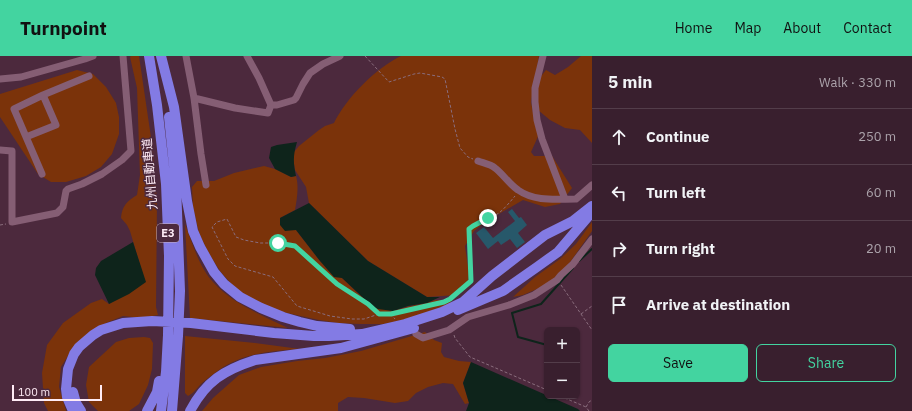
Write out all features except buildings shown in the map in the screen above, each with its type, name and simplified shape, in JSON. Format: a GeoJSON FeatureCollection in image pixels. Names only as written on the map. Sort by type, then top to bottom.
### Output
{"type":"FeatureCollection","features":[{"type":"Feature","properties":{"kind":"highway","name":"九州自動車道"},"geometry":{"type":"LineString","coordinates":[[149,56],[158,105],[166,184],[169,280],[168,335],[166,372],[161,411]]}},
{"type":"Feature","properties":{"kind":"highway","name":"九州自動車道"},"geometry":{"type":"LineString","coordinates":[[160,56],[166,91],[176,186],[179,259],[180,290],[178,336],[172,411]]}},
{"type":"Feature","properties":{"kind":"highway"},"geometry":{"type":"LineString","coordinates":[[160,56],[174,107],[193,231],[214,272],[224,284],[240,297],[283,317],[317,326],[380,330]]}},
{"type":"Feature","properties":{"kind":"highway"},"geometry":{"type":"LineString","coordinates":[[72,411],[66,389],[68,369],[79,347],[92,335],[101,330],[123,323],[191,326],[314,336],[362,334],[405,324],[423,319],[462,302],[492,276],[545,235],[573,221],[592,206]]}},
{"type":"Feature","properties":{"kind":"highway"},"geometry":{"type":"LineString","coordinates":[[190,411],[198,397],[211,383],[220,375],[242,364],[255,360],[340,348],[411,330],[503,291],[558,252],[592,212]]}},
{"type":"Feature","properties":{"kind":"highway"},"geometry":{"type":"LineString","coordinates":[[148,411],[157,392],[160,374],[164,311],[169,280]]}},
{"type":"Feature","properties":{"kind":"highway"},"geometry":{"type":"LineString","coordinates":[[81,411],[74,396],[72,377],[77,363],[86,349],[104,335],[114,331],[152,324]]}},
{"type":"Feature","properties":{"kind":"highway"},"geometry":{"type":"LineString","coordinates":[[191,326],[277,339],[310,342],[371,340]]}},
{"type":"Feature","properties":{"kind":"street"},"geometry":{"type":"LineString","coordinates":[[0,79],[21,77],[93,56]]}},
{"type":"Feature","properties":{"kind":"street"},"geometry":{"type":"LineString","coordinates":[[0,150],[12,151],[12,222],[57,213],[62,207],[66,191],[68,189],[102,174],[122,160],[131,151],[123,56]]}},
{"type":"Feature","properties":{"kind":"street"},"geometry":{"type":"LineString","coordinates":[[186,56],[194,98],[206,185]]}},
{"type":"Feature","properties":{"kind":"street"},"geometry":{"type":"LineString","coordinates":[[194,98],[235,108],[268,113],[271,105],[247,56]]}},
{"type":"Feature","properties":{"kind":"street"},"geometry":{"type":"LineString","coordinates":[[271,105],[277,105],[294,100],[310,73],[323,64],[340,56]]}},
{"type":"Feature","properties":{"kind":"street"},"geometry":{"type":"LineString","coordinates":[[543,56],[535,88],[537,120],[542,139],[565,200]]}},
{"type":"Feature","properties":{"kind":"street"},"geometry":{"type":"LineString","coordinates":[[42,174],[14,109],[88,76]]}},
{"type":"Feature","properties":{"kind":"street"},"geometry":{"type":"LineString","coordinates":[[26,137],[56,125],[43,95]]}},
{"type":"Feature","properties":{"kind":"street"},"geometry":{"type":"LineString","coordinates":[[478,161],[496,168],[519,191],[540,199],[576,199],[592,185]]}},
{"type":"Feature","properties":{"kind":"street"},"geometry":{"type":"LineString","coordinates":[[416,334],[423,338],[449,330],[468,317],[509,305],[534,295],[557,280],[573,264],[592,239]]}},
{"type":"Feature","properties":{"kind":"path"},"geometry":{"type":"LineString","coordinates":[[364,56],[390,82],[420,73],[442,77],[445,79],[460,148],[468,157],[478,161]]}},
{"type":"Feature","properties":{"kind":"path"},"geometry":{"type":"LineString","coordinates":[[450,299],[471,281],[469,229],[499,212],[510,203],[519,191]]}},
{"type":"Feature","properties":{"kind":"path"},"geometry":{"type":"LineString","coordinates":[[379,314],[368,304],[337,284],[295,246],[278,243],[260,243],[236,237],[227,218],[217,222],[212,227],[228,259],[235,266],[273,277],[297,306],[330,316],[364,319],[379,314],[391,314],[444,302]]}},
{"type":"Feature","properties":{"kind":"path"},"geometry":{"type":"LineString","coordinates":[[557,280],[592,330]]}},
{"type":"Feature","properties":{"kind":"path"},"geometry":{"type":"LineString","coordinates":[[581,314],[592,306]]}},
{"type":"Feature","properties":{"kind":"path"},"geometry":{"type":"LineString","coordinates":[[391,314],[395,319]]}},
{"type":"Feature","properties":{"kind":"path"},"geometry":{"type":"LineString","coordinates":[[459,323],[454,332],[455,338],[470,357],[544,389]]}},
{"type":"Feature","properties":{"kind":"path"},"geometry":{"type":"LineString","coordinates":[[567,399],[586,407],[589,411]]}},
{"type":"Feature","properties":{"kind":"path"},"geometry":{"type":"LineString","coordinates":[[586,407],[592,400]]}},
{"type":"Feature","properties":{"kind":"shaded area"},"geometry":{"type":"Polygon","coordinates":[[[131,56],[139,56],[153,151],[157,201],[156,307],[158,315],[142,318],[123,316],[106,323],[89,333],[74,346],[61,367],[59,387],[66,411],[48,411],[44,403],[42,373],[47,345],[63,323],[91,303],[102,299],[109,304],[145,282],[130,231],[121,218],[126,204],[130,199],[137,195],[140,175],[137,88],[131,56]]]}},
{"type":"Feature","properties":{"kind":"shaded area"},"geometry":{"type":"Polygon","coordinates":[[[401,56],[539,56],[531,102],[534,118],[540,132],[531,152],[534,156],[552,156],[572,188],[560,204],[545,207],[523,200],[485,222],[474,231],[465,246],[469,274],[467,287],[457,295],[427,297],[368,261],[309,203],[306,187],[295,170],[293,158],[294,152],[299,146],[325,126],[334,123],[346,103],[372,76],[381,68],[401,56]]]}},
{"type":"Feature","properties":{"kind":"shaded area"},"geometry":{"type":"Polygon","coordinates":[[[581,56],[592,56],[592,143],[580,130],[565,128],[550,120],[538,110],[537,83],[542,75],[546,70],[555,75],[568,67],[581,56]]]}},
{"type":"Feature","properties":{"kind":"shaded area"},"geometry":{"type":"Polygon","coordinates":[[[77,70],[93,74],[106,87],[116,103],[119,117],[119,134],[112,154],[101,167],[86,176],[66,182],[51,182],[38,174],[0,117],[0,94],[77,70]]]}},
{"type":"Feature","properties":{"kind":"shaded area"},"geometry":{"type":"Polygon","coordinates":[[[297,142],[294,159],[296,176],[291,177],[275,169],[269,158],[271,147],[297,142]]]}},
{"type":"Feature","properties":{"kind":"shaded area"},"geometry":{"type":"Polygon","coordinates":[[[264,166],[275,169],[291,177],[296,176],[298,188],[295,210],[280,218],[296,230],[320,261],[342,278],[373,307],[393,311],[435,300],[449,300],[452,303],[410,319],[383,324],[338,323],[278,311],[255,302],[235,288],[220,271],[208,252],[199,233],[193,207],[192,187],[197,181],[214,181],[234,173],[264,166]]]}},
{"type":"Feature","properties":{"kind":"shaded area"},"geometry":{"type":"Polygon","coordinates":[[[309,203],[368,261],[427,297],[440,297],[427,303],[408,306],[393,311],[373,307],[342,278],[334,277],[296,230],[285,231],[280,225],[280,218],[309,203]]]}},
{"type":"Feature","properties":{"kind":"shaded area"},"geometry":{"type":"Polygon","coordinates":[[[592,222],[592,231],[561,275],[544,286],[523,295],[513,297],[576,244],[592,222]]]}},
{"type":"Feature","properties":{"kind":"shaded area"},"geometry":{"type":"Polygon","coordinates":[[[185,224],[200,262],[213,282],[239,303],[288,328],[190,318],[185,224]]]}},
{"type":"Feature","properties":{"kind":"shaded area"},"geometry":{"type":"Polygon","coordinates":[[[133,242],[146,282],[129,294],[109,304],[95,275],[96,268],[101,261],[133,242]]]}},
{"type":"Feature","properties":{"kind":"shaded area"},"geometry":{"type":"Polygon","coordinates":[[[425,332],[434,340],[442,343],[441,352],[444,357],[459,361],[471,362],[463,383],[469,403],[465,404],[453,384],[443,383],[428,387],[416,393],[408,401],[395,403],[348,397],[338,403],[338,411],[202,411],[213,398],[239,375],[261,367],[325,358],[361,351],[425,332]]]}},
{"type":"Feature","properties":{"kind":"shaded area"},"geometry":{"type":"Polygon","coordinates":[[[185,336],[300,349],[268,352],[248,356],[228,364],[202,383],[188,396],[185,393],[185,336]]]}},
{"type":"Feature","properties":{"kind":"shaded area"},"geometry":{"type":"Polygon","coordinates":[[[129,338],[150,338],[153,343],[152,369],[148,385],[139,404],[129,411],[98,411],[89,402],[86,385],[89,367],[116,342],[129,338]]]}},
{"type":"Feature","properties":{"kind":"shaded area"},"geometry":{"type":"Polygon","coordinates":[[[471,362],[544,394],[544,399],[555,399],[580,411],[466,411],[469,403],[463,383],[471,362]]]}},
{"type":"Feature","properties":{"kind":"waterway"},"geometry":{"type":"LineString","coordinates":[[579,261],[592,249]]}},
{"type":"Feature","properties":{"kind":"waterway"},"geometry":{"type":"LineString","coordinates":[[544,344],[518,337],[512,313],[541,304],[573,268]]}},
{"type":"Feature","properties":{"kind":"route"},"geometry":{"type":"LineString","coordinates":[[278,243],[295,246],[337,284],[368,304],[379,314],[391,314],[444,302],[450,299],[471,281],[469,229],[488,218]]}}]}
